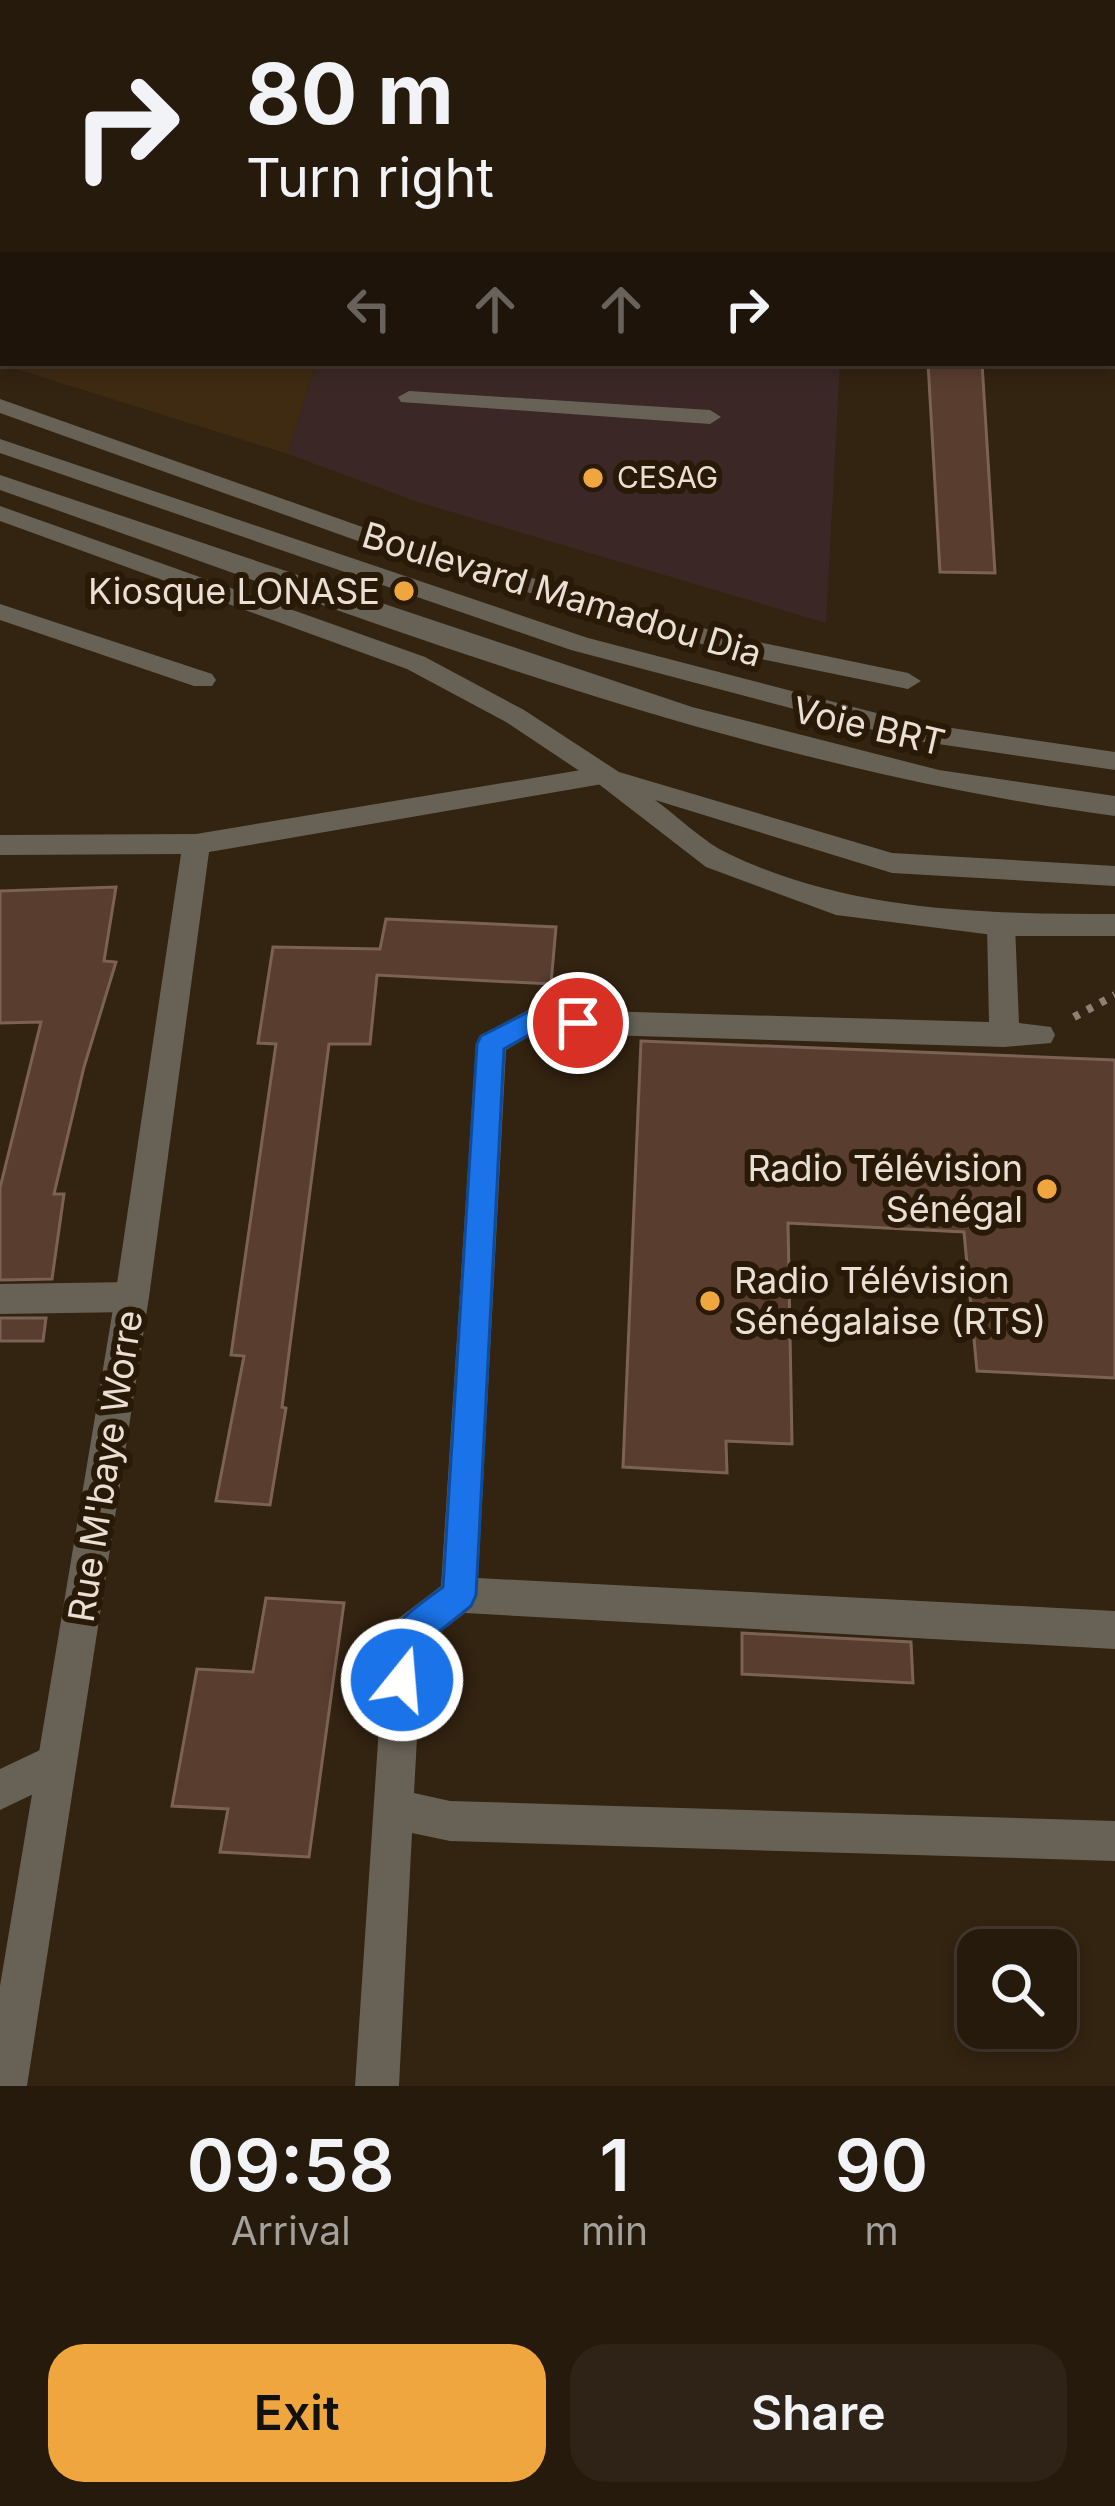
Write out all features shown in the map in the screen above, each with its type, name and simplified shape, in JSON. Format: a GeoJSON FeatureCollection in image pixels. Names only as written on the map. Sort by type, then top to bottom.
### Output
{"type":"FeatureCollection","features":[{"type":"Feature","properties":{"kind":"street"},"geometry":{"type":"LineString","coordinates":[[409,397],[710,417]]}},
{"type":"Feature","properties":{"kind":"street"},"geometry":{"type":"LineString","coordinates":[[0,406],[380,541],[732,645],[908,681]]}},
{"type":"Feature","properties":{"kind":"street","name":"Boulevard Mamadou Dia"},"geometry":{"type":"LineString","coordinates":[[0,446],[580,644],[911,731],[1115,761]]}},
{"type":"Feature","properties":{"kind":"street","name":"Voie BRT"},"geometry":{"type":"LineString","coordinates":[[0,482],[596,688],[726,728],[895,771],[1115,806]]}},
{"type":"Feature","properties":{"kind":"street"},"geometry":{"type":"LineString","coordinates":[[0,512],[416,663],[515,716],[605,776],[716,860],[846,908],[1001,925],[1115,925]]}},
{"type":"Feature","properties":{"kind":"street"},"geometry":{"type":"LineString","coordinates":[[0,612],[203,680]]}},
{"type":"Feature","properties":{"kind":"street"},"geometry":{"type":"LineString","coordinates":[[0,845],[196,844],[605,776],[892,863],[1115,876]]}},
{"type":"Feature","properties":{"kind":"street","name":"Rue M'baye Worre"},"geometry":{"type":"LineString","coordinates":[[5,2086],[132,1297],[196,844]]}},
{"type":"Feature","properties":{"kind":"street"},"geometry":{"type":"LineString","coordinates":[[1001,925],[1004,1035]]}},
{"type":"Feature","properties":{"kind":"street"},"geometry":{"type":"LineString","coordinates":[[459,1595],[491,1044],[530,1021],[1040,1035]]}},
{"type":"Feature","properties":{"kind":"street"},"geometry":{"type":"LineString","coordinates":[[0,1299],[132,1297]]}},
{"type":"Feature","properties":{"kind":"street"},"geometry":{"type":"LineString","coordinates":[[377,2086],[404,1637],[459,1595],[1115,1630]]}},
{"type":"Feature","properties":{"kind":"street"},"geometry":{"type":"LineString","coordinates":[[0,1790],[56,1762]]}},
{"type":"Feature","properties":{"kind":"street"},"geometry":{"type":"LineString","coordinates":[[394,1809],[450,1821],[1115,1841]]}},
{"type":"Feature","properties":{"kind":"shaded area"},"geometry":{"type":"Polygon","coordinates":[[[6,366],[315,366],[288,454],[6,366]]]}},
{"type":"Feature","properties":{"kind":"shaded area","name":"CESAG"},"geometry":{"type":"Polygon","coordinates":[[[315,366],[840,366],[826,623],[418,502],[288,454],[315,366]]]}},
{"type":"Feature","properties":{"kind":"building"},"geometry":{"type":"Polygon","coordinates":[[[928,366],[982,366],[995,573],[940,572],[928,366]]]}},
{"type":"Feature","properties":{"kind":"building"},"geometry":{"type":"Polygon","coordinates":[[[116,887],[104,961],[116,962],[84,1067],[54,1194],[64,1194],[52,1279],[0,1280],[0,1188],[41,1022],[0,1023],[0,891],[116,887]]]}},
{"type":"Feature","properties":{"kind":"building"},"geometry":{"type":"Polygon","coordinates":[[[386,919],[556,927],[551,984],[377,975],[370,1044],[329,1044],[270,1505],[216,1501],[244,1356],[231,1355],[276,1044],[258,1043],[273,947],[380,949],[386,919]]]}},
{"type":"Feature","properties":{"kind":"building","name":"Radio Télévision Sénégalaise (RTS)"},"geometry":{"type":"Polygon","coordinates":[[[641,1041],[1115,1060],[1115,1378],[977,1371],[964,1232],[788,1223],[792,1444],[726,1441],[727,1473],[623,1467],[641,1041]]]}},
{"type":"Feature","properties":{"kind":"building"},"geometry":{"type":"Polygon","coordinates":[[[0,1318],[46,1318],[43,1341],[0,1341],[0,1318]]]}},
{"type":"Feature","properties":{"kind":"building"},"geometry":{"type":"Polygon","coordinates":[[[266,1598],[344,1603],[309,1857],[220,1852],[228,1809],[172,1806],[197,1669],[253,1672],[266,1598]]]}},
{"type":"Feature","properties":{"kind":"building"},"geometry":{"type":"Polygon","coordinates":[[[742,1633],[911,1642],[913,1683],[742,1674],[742,1633]]]}},
{"type":"Feature","properties":{"kind":"place","name":"CESAG"},"geometry":{"type":"Point","coordinates":[593,478]}},
{"type":"Feature","properties":{"kind":"place","name":"Kiosque LONASE"},"geometry":{"type":"Point","coordinates":[404,591]}},
{"type":"Feature","properties":{"kind":"place","name":"Radio Télévision Sénégal"},"geometry":{"type":"Point","coordinates":[1047,1189]}},
{"type":"Feature","properties":{"kind":"place","name":"Radio Télévision Sénégalaise (RTS)"},"geometry":{"type":"Point","coordinates":[710,1301]}},
{"type":"Feature","properties":{"kind":"route"},"geometry":{"type":"LineString","coordinates":[[402,1680],[404,1637],[459,1595],[491,1044],[530,1021],[578,1023]]}}]}
